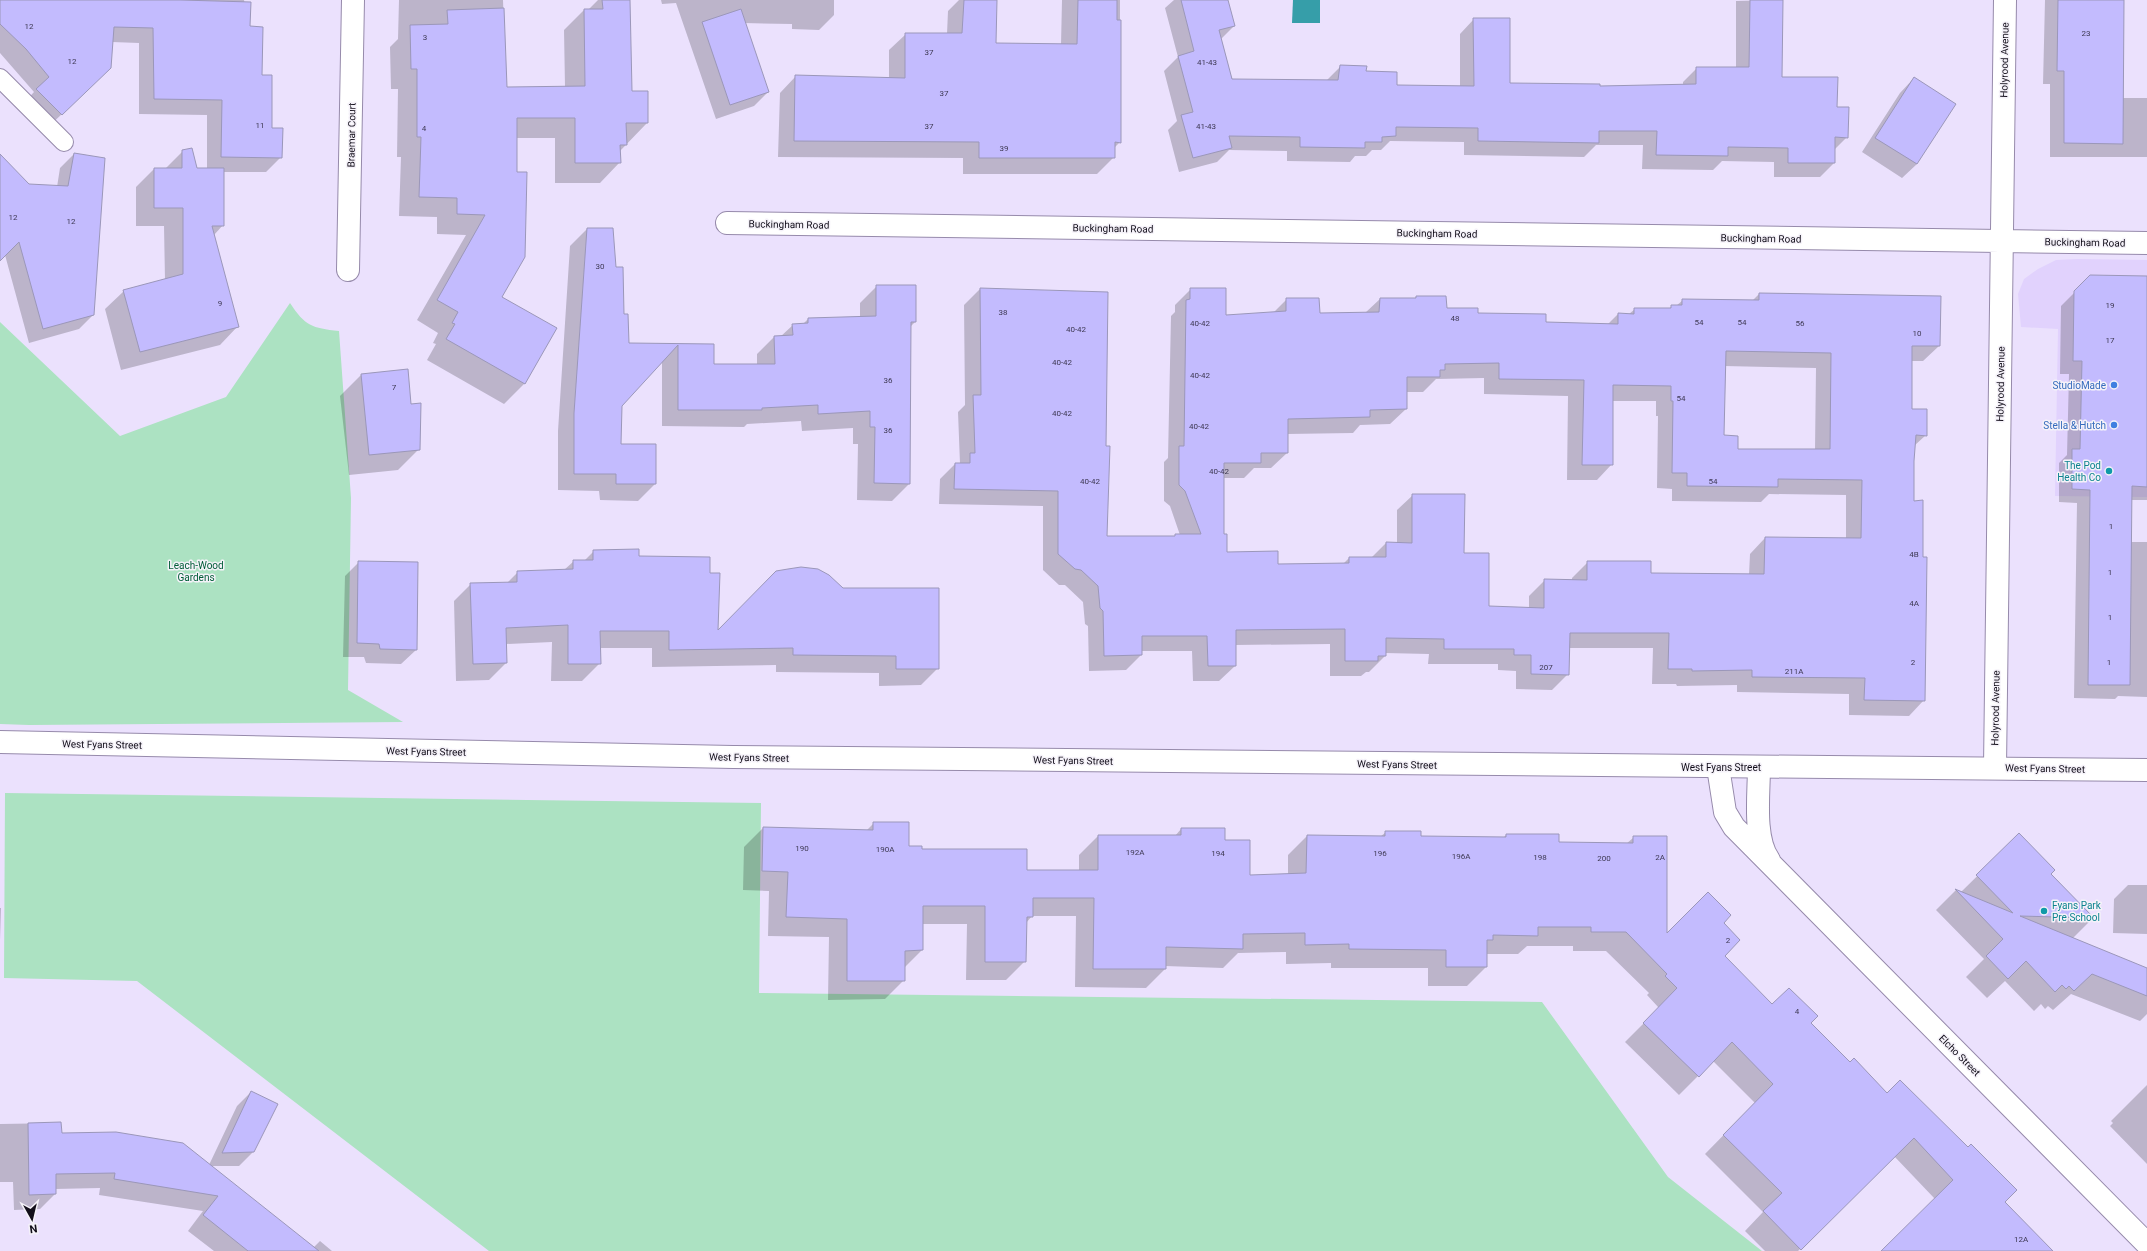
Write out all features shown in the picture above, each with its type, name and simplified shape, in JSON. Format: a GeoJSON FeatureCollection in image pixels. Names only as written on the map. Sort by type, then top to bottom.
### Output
{"type":"FeatureCollection","features":[{"type":"Feature","properties":{"kind":"street","name":"Braemar Court"},"geometry":{"type":"LineString","coordinates":[[348,270],[353,0]]}},
{"type":"Feature","properties":{"kind":"street","name":"Holyrood Avenue"},"geometry":{"type":"LineString","coordinates":[[1995,767],[2005,0]]}},
{"type":"Feature","properties":{"kind":"street","name":"Buckingham Road"},"geometry":{"type":"LineString","coordinates":[[727,223],[2147,243]]}},
{"type":"Feature","properties":{"kind":"street","name":"West Fyans Street"},"geometry":{"type":"LineString","coordinates":[[0,742],[725,757],[1718,767],[1995,767],[2147,770]]}},
{"type":"Feature","properties":{"kind":"street","name":"Elcho Street"},"geometry":{"type":"LineString","coordinates":[[1718,767],[1721,796],[1727,817],[1734,827],[2147,1244]]}},
{"type":"Feature","properties":{"kind":"street","name":"Elcho Street"},"geometry":{"type":"LineString","coordinates":[[1759,767],[1760,836],[1764,850],[1773,866]]}},
{"type":"Feature","properties":{"kind":"lane"},"geometry":{"type":"LineString","coordinates":[[0,78],[64,142]]}},
{"type":"Feature","properties":{"kind":"shaded area"},"geometry":{"type":"Polygon","coordinates":[[[1293,0],[1320,0],[1320,23],[1292,23],[1293,0]]]}},
{"type":"Feature","properties":{"kind":"shaded area"},"geometry":{"type":"Polygon","coordinates":[[[2056,260],[2147,260],[2147,497],[2055,496],[2058,329],[2021,327],[2018,294],[2024,279],[2038,269],[2056,260]]]}},
{"type":"Feature","properties":{"kind":"green space","name":"Leach-Wood Gardens"},"geometry":{"type":"Polygon","coordinates":[[[290,303],[300,317],[310,324],[322,329],[339,331],[351,498],[348,690],[403,722],[0,724],[0,322],[120,436],[226,397],[290,303]]]}},
{"type":"Feature","properties":{"kind":"green space"},"geometry":{"type":"Polygon","coordinates":[[[5,793],[761,803],[759,993],[1542,1002],[1668,1177],[1762,1251],[489,1251],[137,981],[4,978],[5,793]]]}},
{"type":"Feature","properties":{"kind":"building"},"geometry":{"type":"Polygon","coordinates":[[[0,0],[181,0],[251,2],[250,26],[263,27],[262,75],[272,75],[272,128],[283,128],[282,158],[221,157],[222,100],[154,99],[153,28],[114,27],[111,68],[62,115],[36,89],[49,77],[26,49],[0,24],[0,0]]]}},
{"type":"Feature","properties":{"kind":"building"},"geometry":{"type":"Polygon","coordinates":[[[602,0],[630,0],[632,91],[648,91],[648,123],[626,123],[627,145],[620,145],[621,163],[575,163],[575,118],[517,118],[517,172],[527,172],[525,257],[502,297],[557,328],[525,384],[446,339],[455,324],[452,323],[458,312],[437,300],[485,215],[457,214],[457,198],[419,197],[421,137],[417,137],[417,69],[411,69],[410,25],[448,24],[447,10],[504,8],[507,87],[585,86],[584,9],[603,9],[602,0]]]}},
{"type":"Feature","properties":{"kind":"building"},"geometry":{"type":"Polygon","coordinates":[[[964,0],[997,0],[996,43],[1077,44],[1078,0],[1117,0],[1117,20],[1121,20],[1121,143],[1115,142],[1115,158],[979,158],[979,142],[794,141],[795,75],[905,78],[905,33],[962,33],[964,0]]]}},
{"type":"Feature","properties":{"kind":"building"},"geometry":{"type":"Polygon","coordinates":[[[1181,0],[1228,0],[1235,26],[1219,30],[1232,79],[1338,80],[1340,65],[1367,66],[1366,71],[1397,72],[1397,85],[1474,86],[1473,18],[1510,18],[1510,83],[1600,84],[1600,86],[1696,84],[1696,67],[1749,67],[1750,0],[1783,0],[1782,77],[1838,77],[1837,107],[1849,107],[1848,138],[1835,137],[1835,163],[1788,163],[1788,148],[1728,147],[1728,156],[1656,155],[1657,131],[1599,131],[1599,143],[1478,141],[1478,128],[1396,127],[1396,136],[1382,137],[1382,142],[1365,142],[1365,148],[1300,147],[1300,137],[1229,136],[1232,148],[1193,158],[1181,115],[1193,112],[1178,56],[1194,51],[1181,0]]]}},
{"type":"Feature","properties":{"kind":"building"},"geometry":{"type":"Polygon","coordinates":[[[2058,0],[2124,0],[2123,144],[2064,143],[2064,71],[2057,71],[2058,0]]]}},
{"type":"Feature","properties":{"kind":"building"},"geometry":{"type":"Polygon","coordinates":[[[741,9],[769,92],[730,105],[702,22],[741,9]]]}},
{"type":"Feature","properties":{"kind":"building"},"geometry":{"type":"Polygon","coordinates":[[[1914,77],[1956,104],[1917,164],[1875,138],[1914,77]]]}},
{"type":"Feature","properties":{"kind":"building"},"geometry":{"type":"Polygon","coordinates":[[[192,148],[197,168],[224,168],[224,226],[212,226],[239,327],[140,352],[123,290],[183,274],[183,208],[154,208],[154,168],[182,168],[182,150],[192,148]]]}},
{"type":"Feature","properties":{"kind":"building"},"geometry":{"type":"Polygon","coordinates":[[[74,153],[105,158],[94,315],[43,329],[19,242],[0,261],[0,154],[29,184],[68,186],[74,153]]]}},
{"type":"Feature","properties":{"kind":"building"},"geometry":{"type":"Polygon","coordinates":[[[587,228],[613,228],[616,267],[623,267],[624,314],[628,314],[629,343],[714,344],[714,364],[775,364],[774,336],[793,335],[792,324],[808,323],[808,318],[876,316],[876,285],[916,285],[916,322],[911,322],[910,484],[874,483],[875,427],[870,427],[870,411],[818,414],[818,405],[762,408],[762,410],[678,410],[678,345],[622,406],[621,444],[656,444],[656,484],[616,484],[616,474],[574,474],[574,413],[587,228]]]}},
{"type":"Feature","properties":{"kind":"building"},"geometry":{"type":"Polygon","coordinates":[[[2090,275],[2147,276],[2147,487],[2132,486],[2130,685],[2088,685],[2090,490],[2072,489],[2072,449],[2080,449],[2082,361],[2073,361],[2074,291],[2090,275]]]}},
{"type":"Feature","properties":{"kind":"building"},"geometry":{"type":"Polygon","coordinates":[[[980,288],[1108,292],[1106,446],[1110,446],[1107,536],[1175,536],[1175,534],[1201,534],[1185,491],[1179,485],[1179,446],[1184,446],[1186,300],[1190,299],[1190,288],[1226,288],[1226,315],[1286,311],[1286,298],[1319,298],[1320,313],[1379,312],[1380,298],[1446,296],[1447,308],[1478,308],[1478,313],[1546,314],[1546,322],[1618,324],[1618,313],[1634,314],[1634,308],[1671,308],[1671,305],[1682,305],[1682,299],[1759,300],[1759,293],[1941,296],[1940,346],[1912,346],[1912,409],[1927,409],[1927,436],[1916,435],[1914,461],[1914,501],[1923,500],[1923,557],[1927,557],[1925,701],[1864,700],[1865,678],[1752,677],[1752,670],[1692,671],[1692,669],[1668,669],[1669,633],[1570,633],[1569,675],[1531,674],[1531,655],[1514,655],[1514,649],[1444,649],[1444,639],[1386,638],[1386,656],[1378,656],[1378,661],[1345,661],[1345,629],[1236,630],[1236,666],[1208,666],[1207,636],[1142,636],[1142,655],[1104,656],[1103,611],[1100,608],[1098,586],[1081,570],[1075,569],[1058,554],[1058,491],[954,489],[955,463],[970,463],[970,453],[975,453],[973,395],[981,395],[980,288]],[[1726,351],[1724,435],[1738,436],[1738,449],[1830,449],[1831,353],[1726,351]],[[1499,363],[1445,364],[1445,370],[1440,370],[1440,377],[1407,377],[1407,409],[1370,410],[1370,417],[1288,419],[1288,453],[1261,453],[1261,463],[1224,463],[1224,534],[1227,534],[1227,552],[1278,551],[1278,564],[1349,563],[1349,557],[1386,557],[1386,542],[1412,543],[1412,494],[1465,494],[1464,553],[1489,553],[1489,606],[1544,608],[1544,579],[1587,580],[1587,561],[1651,561],[1651,573],[1764,574],[1765,537],[1861,538],[1862,480],[1778,479],[1778,487],[1687,486],[1687,473],[1672,473],[1673,401],[1671,401],[1671,386],[1613,385],[1613,465],[1582,465],[1584,380],[1499,379],[1499,363]]]}},
{"type":"Feature","properties":{"kind":"building"},"geometry":{"type":"Polygon","coordinates":[[[408,369],[411,404],[421,403],[420,450],[369,455],[361,374],[408,369]]]}},
{"type":"Feature","properties":{"kind":"building"},"geometry":{"type":"Polygon","coordinates":[[[639,549],[639,556],[710,557],[710,573],[720,573],[718,630],[776,571],[801,567],[818,569],[829,575],[843,588],[939,588],[939,669],[896,669],[896,656],[793,655],[793,648],[669,650],[669,631],[600,631],[601,664],[568,664],[568,625],[506,628],[507,663],[473,664],[470,583],[517,582],[517,571],[573,569],[573,560],[593,560],[593,550],[639,549]]]}},
{"type":"Feature","properties":{"kind":"building"},"geometry":{"type":"Polygon","coordinates":[[[358,561],[418,562],[417,650],[380,649],[379,644],[357,643],[358,561]]]}},
{"type":"Feature","properties":{"kind":"building"},"geometry":{"type":"Polygon","coordinates":[[[873,822],[909,822],[909,846],[922,846],[922,849],[1027,849],[1027,870],[1098,870],[1098,835],[1181,835],[1181,828],[1225,828],[1225,840],[1250,840],[1250,875],[1306,873],[1307,835],[1385,836],[1385,831],[1421,831],[1421,836],[1506,837],[1506,834],[1559,834],[1559,842],[1633,843],[1633,836],[1667,836],[1667,933],[1708,892],[1731,915],[1724,923],[1740,940],[1725,956],[1772,1004],[1789,988],[1818,1016],[1811,1023],[1850,1062],[1854,1058],[1887,1093],[1900,1080],[1968,1147],[1971,1144],[2017,1190],[2005,1202],[2053,1251],[1881,1251],[1953,1180],[1914,1138],[1801,1250],[1763,1211],[1782,1193],[1723,1135],[1773,1084],[1732,1042],[1699,1077],[1643,1023],[1677,988],[1665,976],[1667,974],[1626,932],[1591,932],[1591,927],[1538,927],[1538,936],[1493,935],[1493,940],[1487,940],[1487,967],[1446,967],[1446,950],[1349,949],[1349,944],[1305,945],[1305,933],[1243,934],[1243,949],[1166,947],[1166,969],[1093,969],[1094,898],[1033,898],[1033,917],[1027,917],[1026,962],[985,962],[985,906],[923,906],[923,950],[905,951],[905,981],[847,981],[847,919],[786,917],[788,872],[762,871],[763,827],[873,830],[873,822]]]}},
{"type":"Feature","properties":{"kind":"building","name":"Fyans Park Pre School"},"geometry":{"type":"Polygon","coordinates":[[[2019,833],[2055,870],[2051,874],[2094,918],[2020,916],[2147,968],[2147,996],[2092,974],[2074,991],[2069,986],[2066,989],[2062,985],[2055,992],[2026,961],[2008,979],[1986,956],[2003,939],[1955,889],[2013,913],[1976,875],[2019,833]]]}},
{"type":"Feature","properties":{"kind":"building"},"geometry":{"type":"Polygon","coordinates":[[[251,1091],[278,1104],[254,1152],[222,1153],[251,1091]]]}},
{"type":"Feature","properties":{"kind":"building"},"geometry":{"type":"Polygon","coordinates":[[[61,1122],[62,1133],[116,1132],[183,1143],[319,1251],[248,1251],[203,1215],[218,1196],[114,1179],[115,1173],[56,1174],[56,1194],[29,1195],[28,1123],[61,1122]]]}},
{"type":"Feature","properties":{"kind":"place","name":"StudioMade"},"geometry":{"type":"Point","coordinates":[2114,385]}},
{"type":"Feature","properties":{"kind":"place","name":"Stella & Hutch"},"geometry":{"type":"Point","coordinates":[2114,425]}},
{"type":"Feature","properties":{"kind":"place","name":"The Pod Health Co"},"geometry":{"type":"Point","coordinates":[2109,471]}},
{"type":"Feature","properties":{"kind":"place","name":"Fyans Park Pre School"},"geometry":{"type":"Point","coordinates":[2044,911]}}]}
